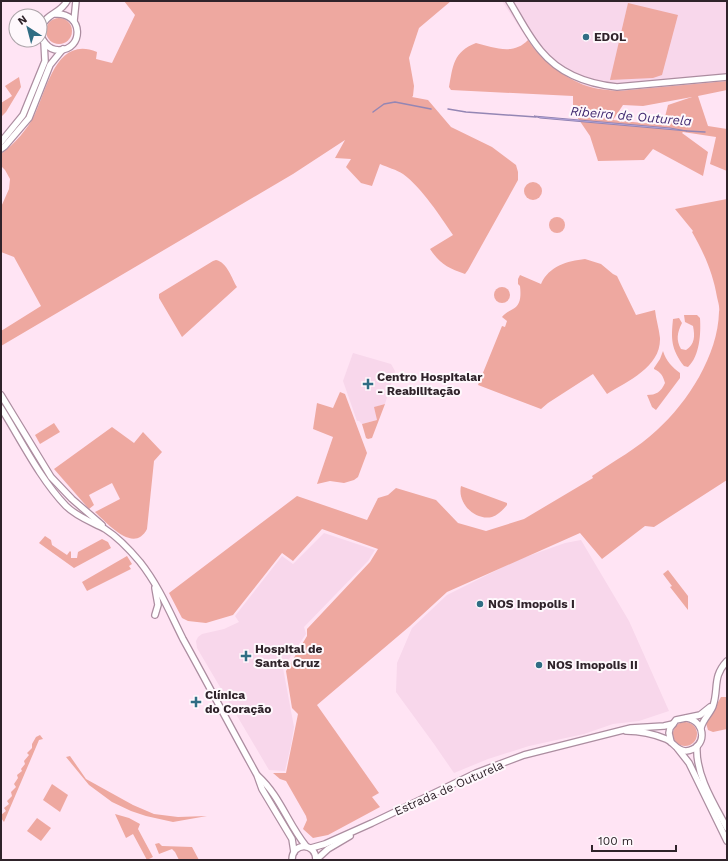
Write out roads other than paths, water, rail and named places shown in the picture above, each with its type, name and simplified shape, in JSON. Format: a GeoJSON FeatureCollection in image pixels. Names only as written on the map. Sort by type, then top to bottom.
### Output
{"type":"FeatureCollection","features":[{"type":"Feature","properties":{"kind":"street"},"geometry":{"type":"LineString","coordinates":[[55,14],[65,5],[67,1]]}},
{"type":"Feature","properties":{"kind":"street"},"geometry":{"type":"LineString","coordinates":[[74,21],[76,1]]}},
{"type":"Feature","properties":{"kind":"street"},"geometry":{"type":"LineString","coordinates":[[509,1],[540,50],[561,69],[582,80],[600,85],[617,87],[727,77]]}},
{"type":"Feature","properties":{"kind":"street"},"geometry":{"type":"LineString","coordinates":[[48,17],[55,14],[66,14],[74,21],[77,28],[76,38],[70,46],[63,49],[52,49],[48,46]]}},
{"type":"Feature","properties":{"kind":"street"},"geometry":{"type":"LineString","coordinates":[[1,142],[23,115],[45,61],[44,48]]}},
{"type":"Feature","properties":{"kind":"street"},"geometry":{"type":"LineString","coordinates":[[1,149],[6,146],[29,118],[50,65],[63,49]]}},
{"type":"Feature","properties":{"kind":"street"},"geometry":{"type":"LineString","coordinates":[[1,395],[51,477],[72,499],[106,530]]}},
{"type":"Feature","properties":{"kind":"street"},"geometry":{"type":"LineString","coordinates":[[1,408],[45,480],[67,507],[116,537],[133,554],[149,575],[162,596],[257,775],[262,789],[292,839],[293,856],[287,860]]}},
{"type":"Feature","properties":{"kind":"street"},"geometry":{"type":"LineString","coordinates":[[154,584],[158,605],[155,615]]}},
{"type":"Feature","properties":{"kind":"street"},"geometry":{"type":"LineString","coordinates":[[726,662],[720,669],[717,678],[715,699],[711,711],[703,720],[701,728],[702,738],[697,746],[697,755],[701,775],[727,828]]}},
{"type":"Feature","properties":{"kind":"street","name":"Estrada de Outurela"},"geometry":{"type":"LineString","coordinates":[[293,856],[299,847],[325,844],[489,768],[524,755],[620,731],[638,727],[664,726],[673,724],[681,718],[700,715],[709,709],[715,699]]}},
{"type":"Feature","properties":{"kind":"street"},"geometry":{"type":"LineString","coordinates":[[687,718],[695,721],[701,728]]}},
{"type":"Feature","properties":{"kind":"street"},"geometry":{"type":"LineString","coordinates":[[671,742],[669,733],[673,724]]}},
{"type":"Feature","properties":{"kind":"street","name":"Estrada de Outurela"},"geometry":{"type":"LineString","coordinates":[[620,731],[644,733],[666,739],[682,753],[689,763],[727,841]]}},
{"type":"Feature","properties":{"kind":"street"},"geometry":{"type":"LineString","coordinates":[[678,749],[688,750],[697,746]]}},
{"type":"Feature","properties":{"kind":"street"},"geometry":{"type":"LineString","coordinates":[[257,775],[275,795],[297,836],[315,853],[316,860]]}},
{"type":"Feature","properties":{"kind":"street","name":"Estrada de Outurela"},"geometry":{"type":"LineString","coordinates":[[316,860],[328,849],[372,823]]}},
{"type":"Feature","properties":{"kind":"waterway"},"geometry":{"type":"LineString","coordinates":[[373,112],[384,104],[395,102],[431,109]]}},
{"type":"Feature","properties":{"kind":"waterway"},"geometry":{"type":"LineString","coordinates":[[448,109],[466,112],[536,117]]}},
{"type":"Feature","properties":{"kind":"waterway","name":"Ribeira de Outurela"},"geometry":{"type":"LineString","coordinates":[[687,131],[705,132]]}},
{"type":"Feature","properties":{"kind":"place","name":"EDOL"},"geometry":{"type":"Point","coordinates":[586,37]}},
{"type":"Feature","properties":{"kind":"place","name":"Centro Hospitalar - Reabilitação"},"geometry":{"type":"Point","coordinates":[368,384]}},
{"type":"Feature","properties":{"kind":"place","name":"NOS Imopolis I"},"geometry":{"type":"Point","coordinates":[480,604]}},
{"type":"Feature","properties":{"kind":"place","name":"Hospital de Santa Cruz"},"geometry":{"type":"Point","coordinates":[246,656]}},
{"type":"Feature","properties":{"kind":"place","name":"NOS Imopolis II"},"geometry":{"type":"Point","coordinates":[539,665]}},
{"type":"Feature","properties":{"kind":"place","name":"Clínica do Coração"},"geometry":{"type":"Point","coordinates":[196,702]}}]}
